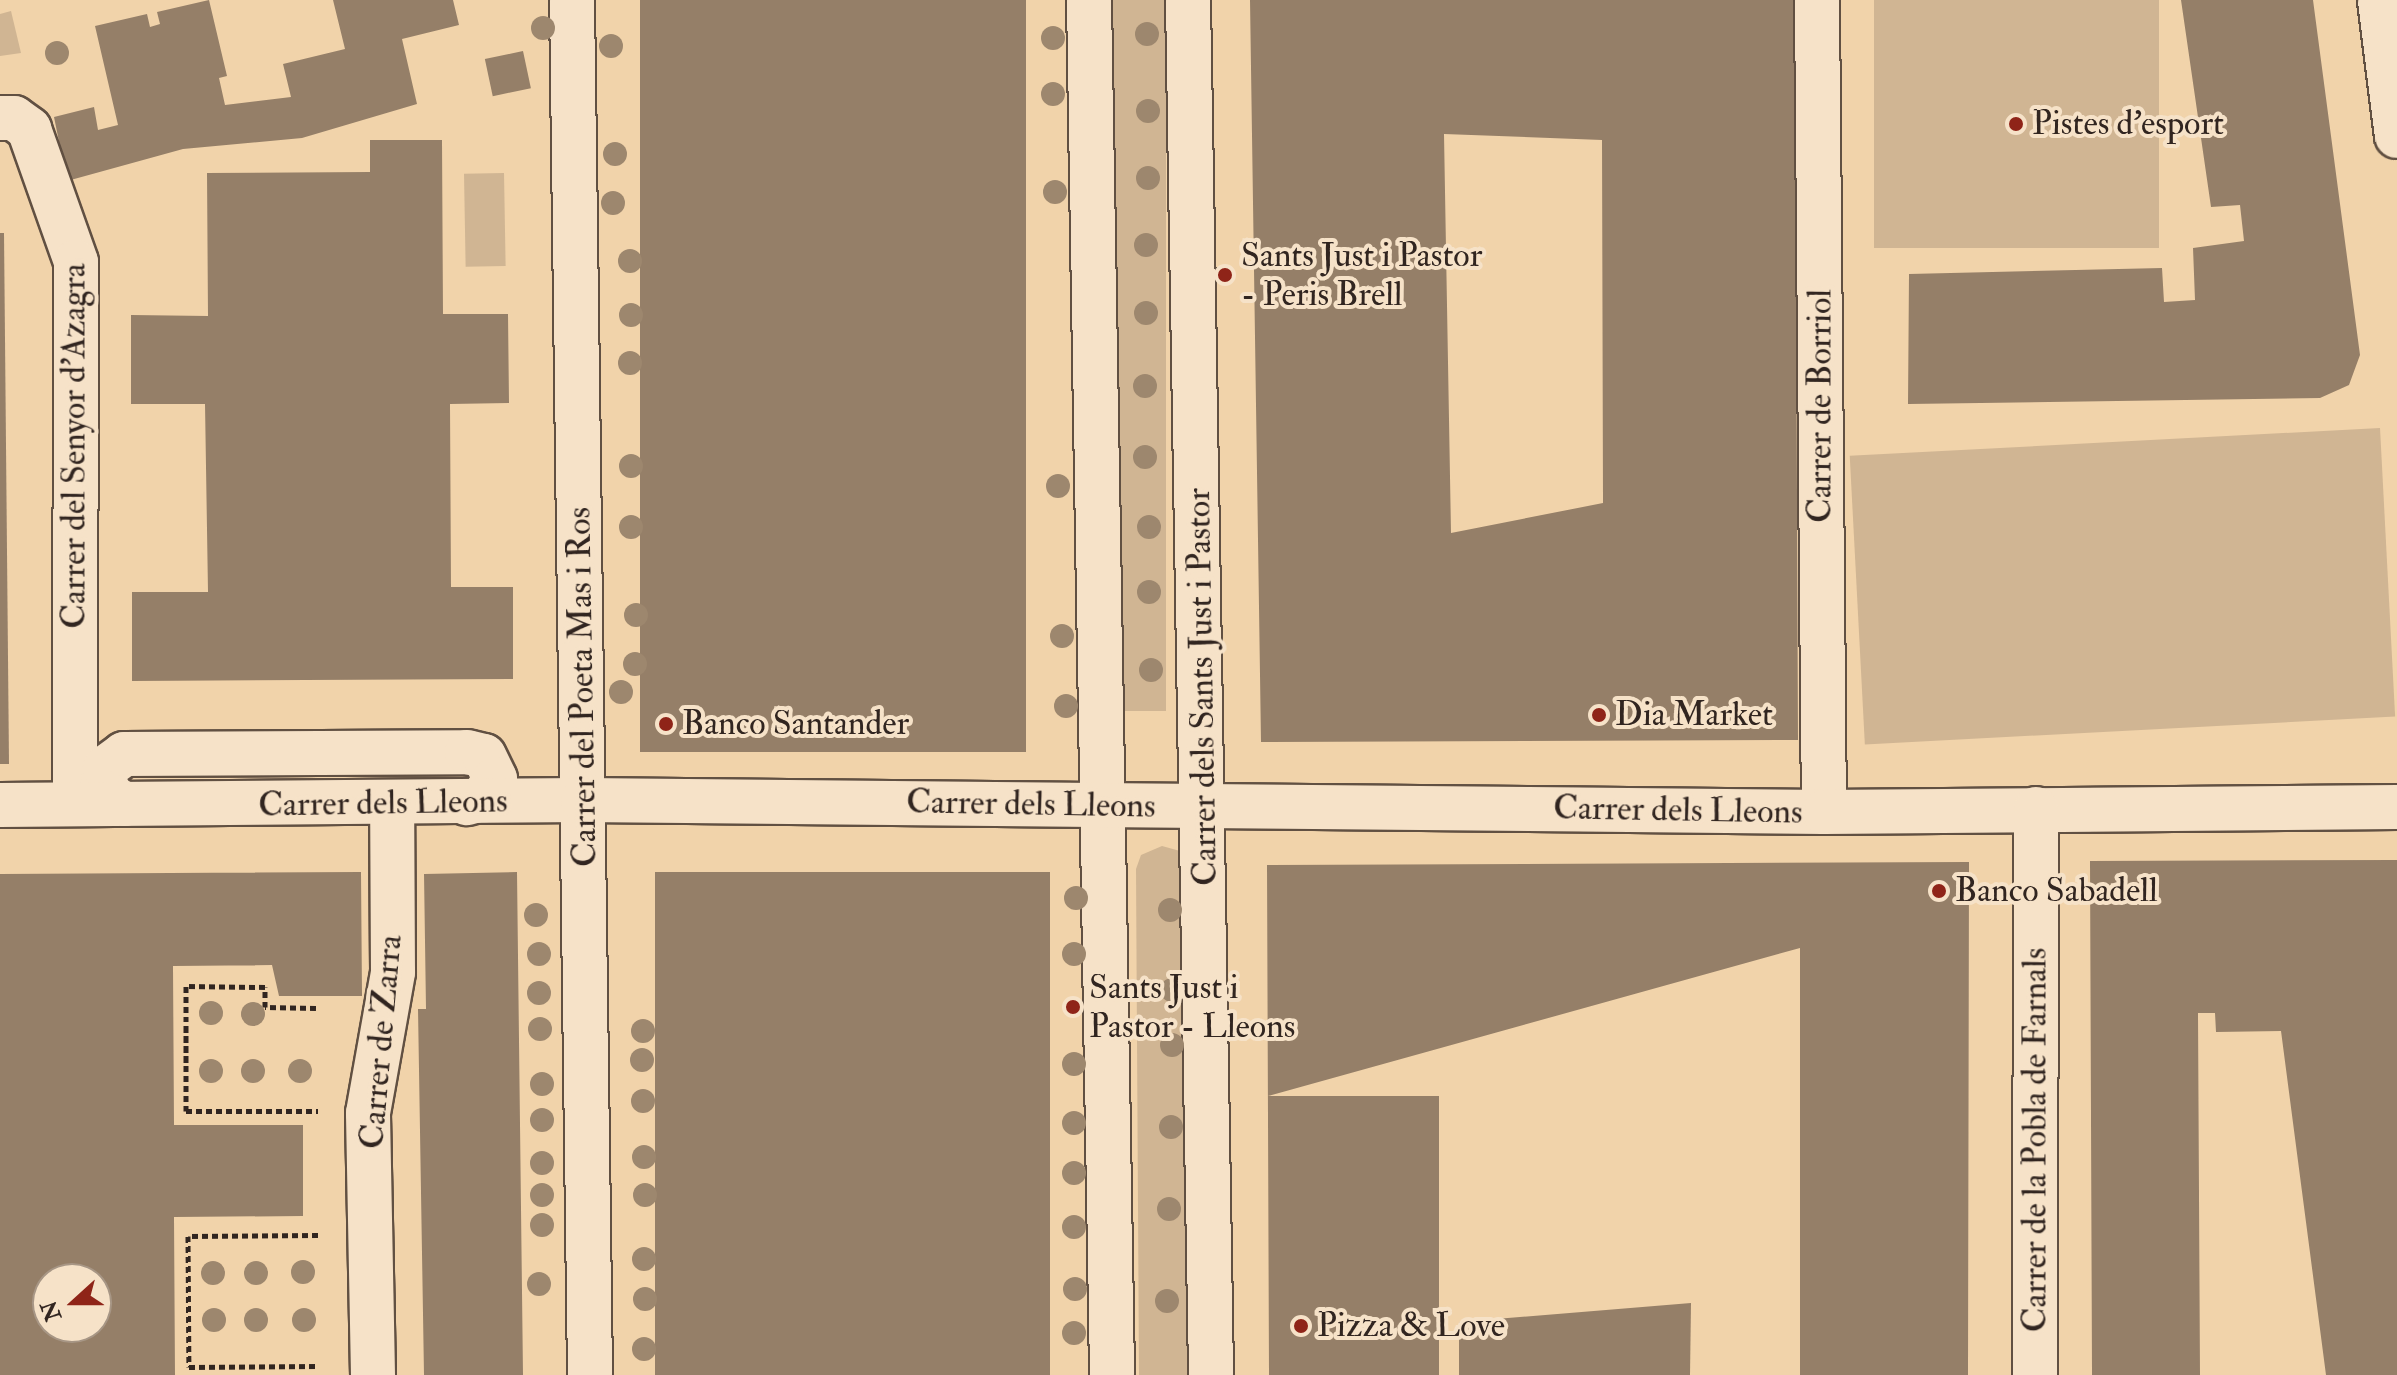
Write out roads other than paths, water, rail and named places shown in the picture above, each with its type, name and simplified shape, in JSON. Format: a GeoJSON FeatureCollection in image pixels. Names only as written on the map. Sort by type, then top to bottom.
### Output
{"type":"FeatureCollection","features":[{"type":"Feature","properties":{"kind":"street","name":"Carrer del Poeta Mas i Ros"},"geometry":{"type":"LineString","coordinates":[[572,0],[590,1375]]}},
{"type":"Feature","properties":{"kind":"street"},"geometry":{"type":"LineString","coordinates":[[1089,0],[1106,805],[1112,1375]]}},
{"type":"Feature","properties":{"kind":"street","name":"Carrer dels Sants Just i Pastor"},"geometry":{"type":"LineString","coordinates":[[1188,0],[1205,806],[1211,1375]]}},
{"type":"Feature","properties":{"kind":"street","name":"Carrer de Borriol"},"geometry":{"type":"LineString","coordinates":[[1817,0],[1824,812]]}},
{"type":"Feature","properties":{"kind":"street"},"geometry":{"type":"LineString","coordinates":[[2380,0],[2397,136]]}},
{"type":"Feature","properties":{"kind":"street","name":"Carrer del Senyor d'Azagra"},"geometry":{"type":"LineString","coordinates":[[0,118],[14,118],[29,129],[76,262],[75,804]]}},
{"type":"Feature","properties":{"kind":"street"},"geometry":{"type":"LineString","coordinates":[[125,804],[112,797],[103,780],[105,768],[124,754],[451,752],[484,756],[492,767],[491,791],[467,803]]}},
{"type":"Feature","properties":{"kind":"street","name":"Carrer dels Lleons"},"geometry":{"type":"LineString","coordinates":[[0,805],[392,805],[583,800],[1824,812],[2397,807]]}},
{"type":"Feature","properties":{"kind":"street","name":"Carrer de Zarra"},"geometry":{"type":"LineString","coordinates":[[373,1375],[368,1113],[393,972],[392,805]]}},
{"type":"Feature","properties":{"kind":"street","name":"Carrer de la Pobla de Farnals"},"geometry":{"type":"LineString","coordinates":[[2035,1375],[2036,809]]}},
{"type":"Feature","properties":{"kind":"place","name":"Pistes d'esport"},"geometry":{"type":"Point","coordinates":[2016,124]}},
{"type":"Feature","properties":{"kind":"place","name":"Sants Just i Pastor - Peris Brell"},"geometry":{"type":"Point","coordinates":[1225,275]}},
{"type":"Feature","properties":{"kind":"place","name":"Dia Market"},"geometry":{"type":"Point","coordinates":[1599,715]}},
{"type":"Feature","properties":{"kind":"place","name":"Banco Santander"},"geometry":{"type":"Point","coordinates":[666,724]}},
{"type":"Feature","properties":{"kind":"place","name":"Banco Sabadell"},"geometry":{"type":"Point","coordinates":[1939,891]}},
{"type":"Feature","properties":{"kind":"place","name":"Sants Just i Pastor - Lleons"},"geometry":{"type":"Point","coordinates":[1073,1007]}},
{"type":"Feature","properties":{"kind":"place","name":"Pizza & Love"},"geometry":{"type":"Point","coordinates":[1301,1326]}}]}
